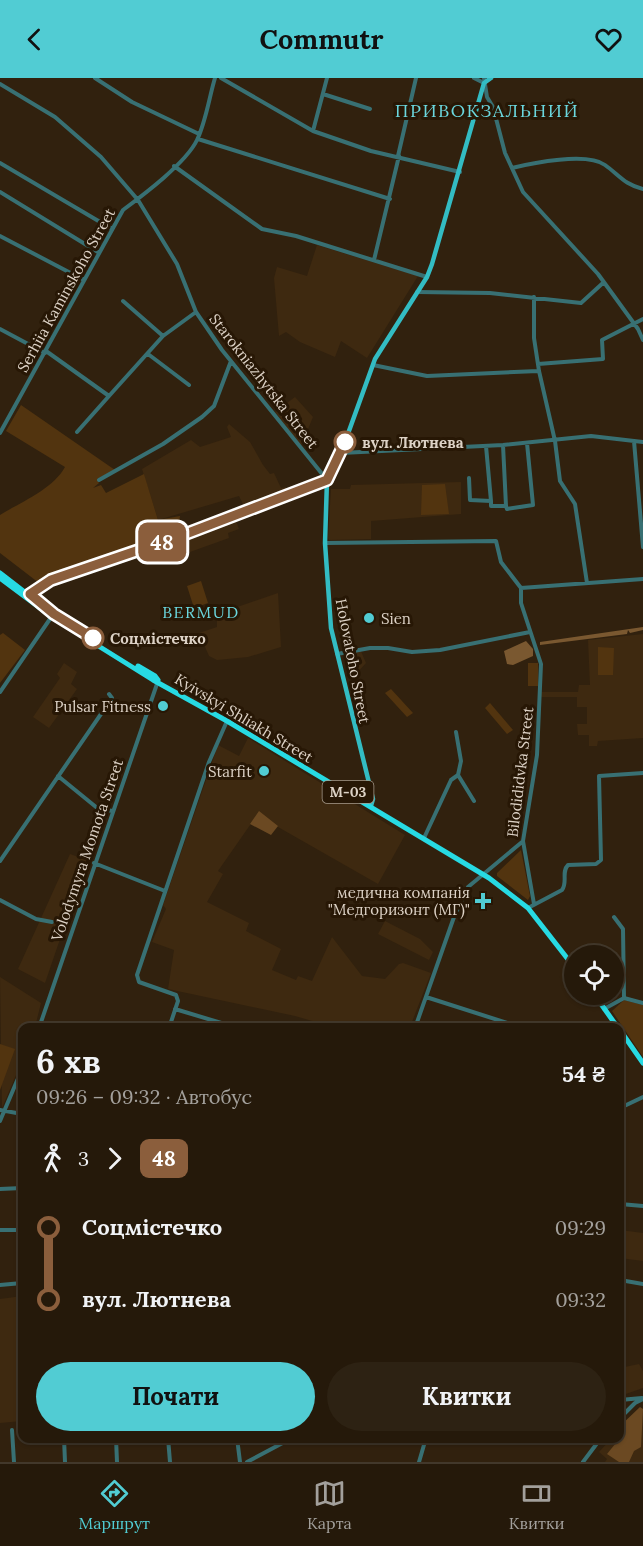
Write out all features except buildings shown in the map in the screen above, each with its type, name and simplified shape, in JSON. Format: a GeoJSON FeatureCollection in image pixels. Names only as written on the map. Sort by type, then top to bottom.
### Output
{"type":"FeatureCollection","features":[{"type":"Feature","properties":{"kind":"highway","name":"Kyivskyi Shliakh Street"},"geometry":{"type":"LineString","coordinates":[[0,573],[53,615],[424,838],[531,906],[564,953]]}},
{"type":"Feature","properties":{"kind":"highway","name":"Kyivskyi Shliakh Street"},"geometry":{"type":"LineString","coordinates":[[0,578],[29,596]]}},
{"type":"Feature","properties":{"kind":"highway"},"geometry":{"type":"LineString","coordinates":[[601,1005],[614,1023]]}},
{"type":"Feature","properties":{"kind":"highway"},"geometry":{"type":"LineString","coordinates":[[624,1036],[643,1063]]}},
{"type":"Feature","properties":{"kind":"main road"},"geometry":{"type":"LineString","coordinates":[[484,80],[491,78]]}},
{"type":"Feature","properties":{"kind":"main road","name":"Holovatoho Street"},"geometry":{"type":"LineString","coordinates":[[371,806],[373,799],[358,748],[331,628],[325,543],[327,480],[341,453],[373,365],[427,276],[460,172],[484,80]]}},
{"type":"Feature","properties":{"kind":"street"},"geometry":{"type":"LineString","coordinates":[[95,78],[132,102],[198,137],[390,199]]}},
{"type":"Feature","properties":{"kind":"street","name":"Serhiia Kaminskoho Street"},"geometry":{"type":"LineString","coordinates":[[0,432],[123,210],[138,200],[190,152],[198,137],[215,78]]}},
{"type":"Feature","properties":{"kind":"street"},"geometry":{"type":"LineString","coordinates":[[221,78],[313,131],[371,151],[460,172]]}},
{"type":"Feature","properties":{"kind":"street"},"geometry":{"type":"LineString","coordinates":[[313,131],[327,78]]}},
{"type":"Feature","properties":{"kind":"street"},"geometry":{"type":"LineString","coordinates":[[374,260],[390,199],[416,78]]}},
{"type":"Feature","properties":{"kind":"street"},"geometry":{"type":"LineString","coordinates":[[474,78],[484,80],[487,98],[493,107],[505,153],[523,192],[604,282],[636,325],[643,340]]}},
{"type":"Feature","properties":{"kind":"street","name":"Starokniazhytska Street"},"geometry":{"type":"LineString","coordinates":[[0,84],[55,117],[101,157],[138,200],[177,264],[196,312],[231,361],[327,480]]}},
{"type":"Feature","properties":{"kind":"street"},"geometry":{"type":"LineString","coordinates":[[322,94],[370,109]]}},
{"type":"Feature","properties":{"kind":"street"},"geometry":{"type":"LineString","coordinates":[[512,168],[544,162],[591,160],[605,165],[628,185],[643,189]]}},
{"type":"Feature","properties":{"kind":"street"},"geometry":{"type":"LineString","coordinates":[[0,163],[112,229]]}},
{"type":"Feature","properties":{"kind":"street"},"geometry":{"type":"LineString","coordinates":[[174,166],[262,229],[296,236],[427,276]]}},
{"type":"Feature","properties":{"kind":"street"},"geometry":{"type":"LineString","coordinates":[[0,192],[98,252]]}},
{"type":"Feature","properties":{"kind":"street"},"geometry":{"type":"LineString","coordinates":[[0,236],[84,280]]}},
{"type":"Feature","properties":{"kind":"street"},"geometry":{"type":"LineString","coordinates":[[417,292],[490,293],[581,303],[604,282]]}},
{"type":"Feature","properties":{"kind":"street"},"geometry":{"type":"LineString","coordinates":[[534,297],[534,338],[538,371],[555,441],[560,481],[575,504],[587,583]]}},
{"type":"Feature","properties":{"kind":"street"},"geometry":{"type":"LineString","coordinates":[[123,301],[163,336]]}},
{"type":"Feature","properties":{"kind":"street"},"geometry":{"type":"LineString","coordinates":[[76,432],[163,336],[196,312]]}},
{"type":"Feature","properties":{"kind":"street"},"geometry":{"type":"LineString","coordinates":[[538,364],[603,359],[602,340],[636,325],[643,319]]}},
{"type":"Feature","properties":{"kind":"street"},"geometry":{"type":"LineString","coordinates":[[0,329],[45,352],[109,396]]}},
{"type":"Feature","properties":{"kind":"street"},"geometry":{"type":"LineString","coordinates":[[148,354],[189,385]]}},
{"type":"Feature","properties":{"kind":"street"},"geometry":{"type":"LineString","coordinates":[[99,480],[163,444],[202,417],[214,406],[231,361]]}},
{"type":"Feature","properties":{"kind":"street"},"geometry":{"type":"LineString","coordinates":[[373,365],[427,376],[538,371]]}},
{"type":"Feature","properties":{"kind":"street"},"geometry":{"type":"LineString","coordinates":[[341,453],[503,445],[591,436],[643,442]]}},
{"type":"Feature","properties":{"kind":"street"},"geometry":{"type":"LineString","coordinates":[[634,441],[643,547]]}},
{"type":"Feature","properties":{"kind":"street"},"geometry":{"type":"LineString","coordinates":[[486,446],[491,506],[506,506],[507,509],[533,505],[527,443]]}},
{"type":"Feature","properties":{"kind":"street"},"geometry":{"type":"LineString","coordinates":[[503,445],[506,506]]}},
{"type":"Feature","properties":{"kind":"street"},"geometry":{"type":"LineString","coordinates":[[469,477],[470,500],[491,501]]}},
{"type":"Feature","properties":{"kind":"street"},"geometry":{"type":"LineString","coordinates":[[29,596],[51,580],[183,535],[327,480]]}},
{"type":"Feature","properties":{"kind":"street"},"geometry":{"type":"LineString","coordinates":[[325,543],[496,541],[501,562],[521,588],[643,579]]}},
{"type":"Feature","properties":{"kind":"street","name":"Bilodididvka Street"},"geometry":{"type":"LineString","coordinates":[[521,588],[521,603],[541,664],[541,712],[534,782],[523,841],[531,906]]}},
{"type":"Feature","properties":{"kind":"street"},"geometry":{"type":"LineString","coordinates":[[0,692],[53,615]]}},
{"type":"Feature","properties":{"kind":"street"},"geometry":{"type":"LineString","coordinates":[[337,654],[370,648],[412,652],[440,650],[530,632]]}},
{"type":"Feature","properties":{"kind":"street","name":"Volodymyra Momota Street"},"geometry":{"type":"LineString","coordinates":[[41,1023],[158,680]]}},
{"type":"Feature","properties":{"kind":"street"},"geometry":{"type":"LineString","coordinates":[[0,861],[110,704],[112,698],[109,694]]}},
{"type":"Feature","properties":{"kind":"street"},"geometry":{"type":"LineString","coordinates":[[171,1023],[176,995],[139,982],[137,975],[220,734],[227,720]]}},
{"type":"Feature","properties":{"kind":"street"},"geometry":{"type":"LineString","coordinates":[[424,838],[451,780],[458,775],[461,761],[456,732]]}},
{"type":"Feature","properties":{"kind":"street"},"geometry":{"type":"LineString","coordinates":[[531,906],[564,888],[565,869],[568,865],[596,864],[601,860],[599,776],[643,773]]}},
{"type":"Feature","properties":{"kind":"street"},"geometry":{"type":"LineString","coordinates":[[458,775],[474,801]]}},
{"type":"Feature","properties":{"kind":"street"},"geometry":{"type":"LineString","coordinates":[[58,776],[96,807],[112,812]]}},
{"type":"Feature","properties":{"kind":"street"},"geometry":{"type":"LineString","coordinates":[[417,1023],[468,887],[511,854],[523,841]]}},
{"type":"Feature","properties":{"kind":"street"},"geometry":{"type":"LineString","coordinates":[[94,863],[165,891]]}},
{"type":"Feature","properties":{"kind":"street"},"geometry":{"type":"LineString","coordinates":[[0,900],[36,919],[52,922]]}},
{"type":"Feature","properties":{"kind":"street"},"geometry":{"type":"LineString","coordinates":[[614,917],[623,929],[623,945]]}},
{"type":"Feature","properties":{"kind":"street"},"geometry":{"type":"LineString","coordinates":[[426,997],[507,1023]]}},
{"type":"Feature","properties":{"kind":"street"},"geometry":{"type":"LineString","coordinates":[[624,998],[643,1003]]}},
{"type":"Feature","properties":{"kind":"street"},"geometry":{"type":"LineString","coordinates":[[604,1009],[611,1005]]}},
{"type":"Feature","properties":{"kind":"street"},"geometry":{"type":"LineString","coordinates":[[175,1009],[221,1023]]}},
{"type":"Feature","properties":{"kind":"street"},"geometry":{"type":"LineString","coordinates":[[0,1121],[2,1111],[18,1077]]}},
{"type":"Feature","properties":{"kind":"street"},"geometry":{"type":"LineString","coordinates":[[624,1106],[643,1097]]}},
{"type":"Feature","properties":{"kind":"street"},"geometry":{"type":"LineString","coordinates":[[2,1111],[18,1113]]}},
{"type":"Feature","properties":{"kind":"street"},"geometry":{"type":"LineString","coordinates":[[0,1189],[18,1188]]}},
{"type":"Feature","properties":{"kind":"street"},"geometry":{"type":"LineString","coordinates":[[624,1204],[643,1206]]}},
{"type":"Feature","properties":{"kind":"street"},"geometry":{"type":"LineString","coordinates":[[0,1230],[18,1230]]}},
{"type":"Feature","properties":{"kind":"street"},"geometry":{"type":"LineString","coordinates":[[624,1281],[643,1284]]}},
{"type":"Feature","properties":{"kind":"street"},"geometry":{"type":"LineString","coordinates":[[0,1285],[18,1283]]}},
{"type":"Feature","properties":{"kind":"street"},"geometry":{"type":"LineString","coordinates":[[624,1400],[643,1399]]}},
{"type":"Feature","properties":{"kind":"street"},"geometry":{"type":"LineString","coordinates":[[624,1414],[635,1403],[643,1399]]}},
{"type":"Feature","properties":{"kind":"street"},"geometry":{"type":"LineString","coordinates":[[12,1430],[14,1462]]}},
{"type":"Feature","properties":{"kind":"street"},"geometry":{"type":"LineString","coordinates":[[64,1443],[65,1462]]}},
{"type":"Feature","properties":{"kind":"street"},"geometry":{"type":"LineString","coordinates":[[116,1443],[117,1462]]}},
{"type":"Feature","properties":{"kind":"street"},"geometry":{"type":"LineString","coordinates":[[168,1443],[170,1462]]}},
{"type":"Feature","properties":{"kind":"street"},"geometry":{"type":"LineString","coordinates":[[238,1443],[240,1462]]}},
{"type":"Feature","properties":{"kind":"street"},"geometry":{"type":"LineString","coordinates":[[247,1462],[283,1443]]}},
{"type":"Feature","properties":{"kind":"street"},"geometry":{"type":"LineString","coordinates":[[419,1462],[425,1443]]}},
{"type":"Feature","properties":{"kind":"street"},"geometry":{"type":"LineString","coordinates":[[583,1462],[597,1443]]}},
{"type":"Feature","properties":{"kind":"shaded area"},"geometry":{"type":"Polygon","coordinates":[[[317,245],[418,276],[367,358],[341,341],[335,357],[300,342],[286,332],[279,336],[274,278],[277,267],[307,276],[317,245]]]}},
{"type":"Feature","properties":{"kind":"shaded area"},"geometry":{"type":"Polygon","coordinates":[[[295,397],[313,417],[301,446],[275,412],[295,397]]]}},
{"type":"Feature","properties":{"kind":"shaded area"},"geometry":{"type":"Polygon","coordinates":[[[21,405],[115,470],[97,479],[99,483],[93,488],[101,485],[106,493],[144,474],[158,520],[180,516],[177,534],[39,583],[0,553],[0,515],[45,488],[60,475],[65,467],[6,431],[21,405]]]}},
{"type":"Feature","properties":{"kind":"shaded area"},"geometry":{"type":"Polygon","coordinates":[[[229,424],[250,442],[263,465],[270,474],[274,473],[281,488],[286,487],[288,493],[245,508],[239,496],[158,520],[142,469],[191,440],[200,447],[231,437],[227,427],[229,424]]]}},
{"type":"Feature","properties":{"kind":"shaded area"},"geometry":{"type":"Polygon","coordinates":[[[461,482],[461,514],[371,521],[371,539],[329,540],[328,538],[331,489],[350,489],[351,485],[461,482]]]}},
{"type":"Feature","properties":{"kind":"shaded area"},"geometry":{"type":"Polygon","coordinates":[[[445,484],[449,514],[421,515],[422,485],[445,484]]]}},
{"type":"Feature","properties":{"kind":"shaded area"},"geometry":{"type":"Polygon","coordinates":[[[235,518],[239,529],[228,533],[229,538],[190,552],[184,536],[235,518]]]}},
{"type":"Feature","properties":{"kind":"shaded area"},"geometry":{"type":"Polygon","coordinates":[[[201,581],[208,603],[194,608],[187,586],[201,581]]]}},
{"type":"Feature","properties":{"kind":"shaded area"},"geometry":{"type":"Polygon","coordinates":[[[278,593],[281,647],[248,657],[217,660],[209,656],[199,633],[217,627],[217,614],[278,593]]]}},
{"type":"Feature","properties":{"kind":"shaded area"},"geometry":{"type":"Polygon","coordinates":[[[643,627],[643,630],[630,633],[628,630],[627,634],[540,645],[540,642],[643,627]]]}},
{"type":"Feature","properties":{"kind":"shaded area"},"geometry":{"type":"Polygon","coordinates":[[[3,633],[25,650],[0,683],[0,635],[3,633]]]}},
{"type":"Feature","properties":{"kind":"shaded area"},"geometry":{"type":"Polygon","coordinates":[[[643,634],[643,738],[598,741],[597,746],[589,746],[589,735],[578,735],[577,724],[587,724],[587,707],[577,707],[577,697],[541,697],[540,692],[578,692],[579,685],[590,685],[588,640],[643,634]]]}},
{"type":"Feature","properties":{"kind":"shaded area"},"geometry":{"type":"Polygon","coordinates":[[[526,641],[533,649],[533,656],[513,665],[507,664],[504,651],[526,641]]]}},
{"type":"Feature","properties":{"kind":"shaded area"},"geometry":{"type":"Polygon","coordinates":[[[598,647],[614,648],[613,675],[598,675],[598,647]]]}},
{"type":"Feature","properties":{"kind":"shaded area"},"geometry":{"type":"Polygon","coordinates":[[[360,649],[366,663],[355,675],[348,676],[343,654],[360,649]]]}},
{"type":"Feature","properties":{"kind":"shaded area"},"geometry":{"type":"Polygon","coordinates":[[[64,663],[77,672],[71,684],[77,689],[49,728],[33,717],[60,678],[57,674],[64,663]]]}},
{"type":"Feature","properties":{"kind":"shaded area"},"geometry":{"type":"Polygon","coordinates":[[[528,663],[538,663],[538,686],[528,686],[528,663]]]}},
{"type":"Feature","properties":{"kind":"shaded area"},"geometry":{"type":"Polygon","coordinates":[[[391,689],[413,713],[407,717],[385,693],[391,689]]]}},
{"type":"Feature","properties":{"kind":"shaded area"},"geometry":{"type":"Polygon","coordinates":[[[490,703],[513,730],[507,734],[485,708],[490,703]]]}},
{"type":"Feature","properties":{"kind":"shaded area"},"geometry":{"type":"Polygon","coordinates":[[[248,738],[405,835],[378,884],[257,815],[218,871],[223,874],[207,902],[249,923],[246,931],[281,949],[272,970],[296,980],[298,976],[312,981],[332,937],[362,976],[385,979],[399,964],[403,963],[431,973],[412,1023],[319,1023],[168,989],[174,950],[152,942],[166,909],[163,905],[218,745],[239,756],[248,738]]]}},
{"type":"Feature","properties":{"kind":"shaded area"},"geometry":{"type":"Polygon","coordinates":[[[259,811],[278,826],[271,835],[250,824],[259,811]]]}},
{"type":"Feature","properties":{"kind":"shaded area"},"geometry":{"type":"Polygon","coordinates":[[[521,850],[530,896],[528,900],[497,876],[497,873],[521,850]]]}},
{"type":"Feature","properties":{"kind":"shaded area"},"geometry":{"type":"Polygon","coordinates":[[[70,854],[87,860],[45,983],[18,969],[70,854]]]}},
{"type":"Feature","properties":{"kind":"shaded area"},"geometry":{"type":"Polygon","coordinates":[[[385,921],[420,939],[433,952],[429,960],[378,934],[385,921]]]}},
{"type":"Feature","properties":{"kind":"shaded area"},"geometry":{"type":"Polygon","coordinates":[[[0,977],[41,1003],[36,1023],[18,1023],[18,1070],[2,1108],[0,977]]]}},
{"type":"Feature","properties":{"kind":"shaded area"},"geometry":{"type":"Polygon","coordinates":[[[624,1000],[643,1005],[643,1057],[624,1029],[624,1023],[620,1023],[612,1011],[619,1005],[624,1005],[624,1000]]]}},
{"type":"Feature","properties":{"kind":"shaded area"},"geometry":{"type":"Polygon","coordinates":[[[0,1044],[15,1049],[0,1090],[0,1044]]]}},
{"type":"Feature","properties":{"kind":"shaded area"},"geometry":{"type":"Polygon","coordinates":[[[624,1231],[643,1233],[643,1261],[624,1259],[624,1231]]]}},
{"type":"Feature","properties":{"kind":"shaded area"},"geometry":{"type":"Polygon","coordinates":[[[18,1297],[18,1421],[0,1423],[0,1299],[18,1297]]]}},
{"type":"Feature","properties":{"kind":"shaded area"},"geometry":{"type":"Polygon","coordinates":[[[639,1364],[643,1371],[643,1388],[624,1395],[624,1367],[639,1364]]]}},
{"type":"Feature","properties":{"kind":"shaded area"},"geometry":{"type":"Polygon","coordinates":[[[640,1407],[643,1409],[641,1447],[634,1451],[629,1462],[619,1462],[607,1454],[616,1443],[624,1443],[624,1422],[640,1407]]]}},
{"type":"Feature","properties":{"kind":"shaded area"},"geometry":{"type":"Polygon","coordinates":[[[643,1411],[643,1462],[605,1462],[607,1459],[599,1452],[607,1443],[624,1443],[624,1433],[643,1411]]]}},
{"type":"Feature","properties":{"kind":"bus line","name":"48"},"geometry":{"type":"LineString","coordinates":[[93,638],[54,614],[30,594],[51,580],[183,535],[327,480],[345,442]]}},
{"type":"Feature","properties":{"kind":"place","name":"вул. Лютнева"},"geometry":{"type":"Point","coordinates":[345,442]}},
{"type":"Feature","properties":{"kind":"place","name":"Sien"},"geometry":{"type":"Point","coordinates":[369,618]}},
{"type":"Feature","properties":{"kind":"place","name":"Соцмістечко"},"geometry":{"type":"Point","coordinates":[93,638]}},
{"type":"Feature","properties":{"kind":"place","name":"Pulsar Fitness"},"geometry":{"type":"Point","coordinates":[163,706]}},
{"type":"Feature","properties":{"kind":"place","name":"Starfit"},"geometry":{"type":"Point","coordinates":[264,771]}},
{"type":"Feature","properties":{"kind":"place","name":"медична компанія \"Медгоризонт (МГ)\""},"geometry":{"type":"Point","coordinates":[483,901]}},
{"type":"Feature","properties":{"kind":"district","name":"ПРИВОКЗАЛЬНИЙ"},"geometry":{"type":"Point","coordinates":[487,110]}},
{"type":"Feature","properties":{"kind":"district","name":"BERMUD"},"geometry":{"type":"Point","coordinates":[201,612]}}]}
